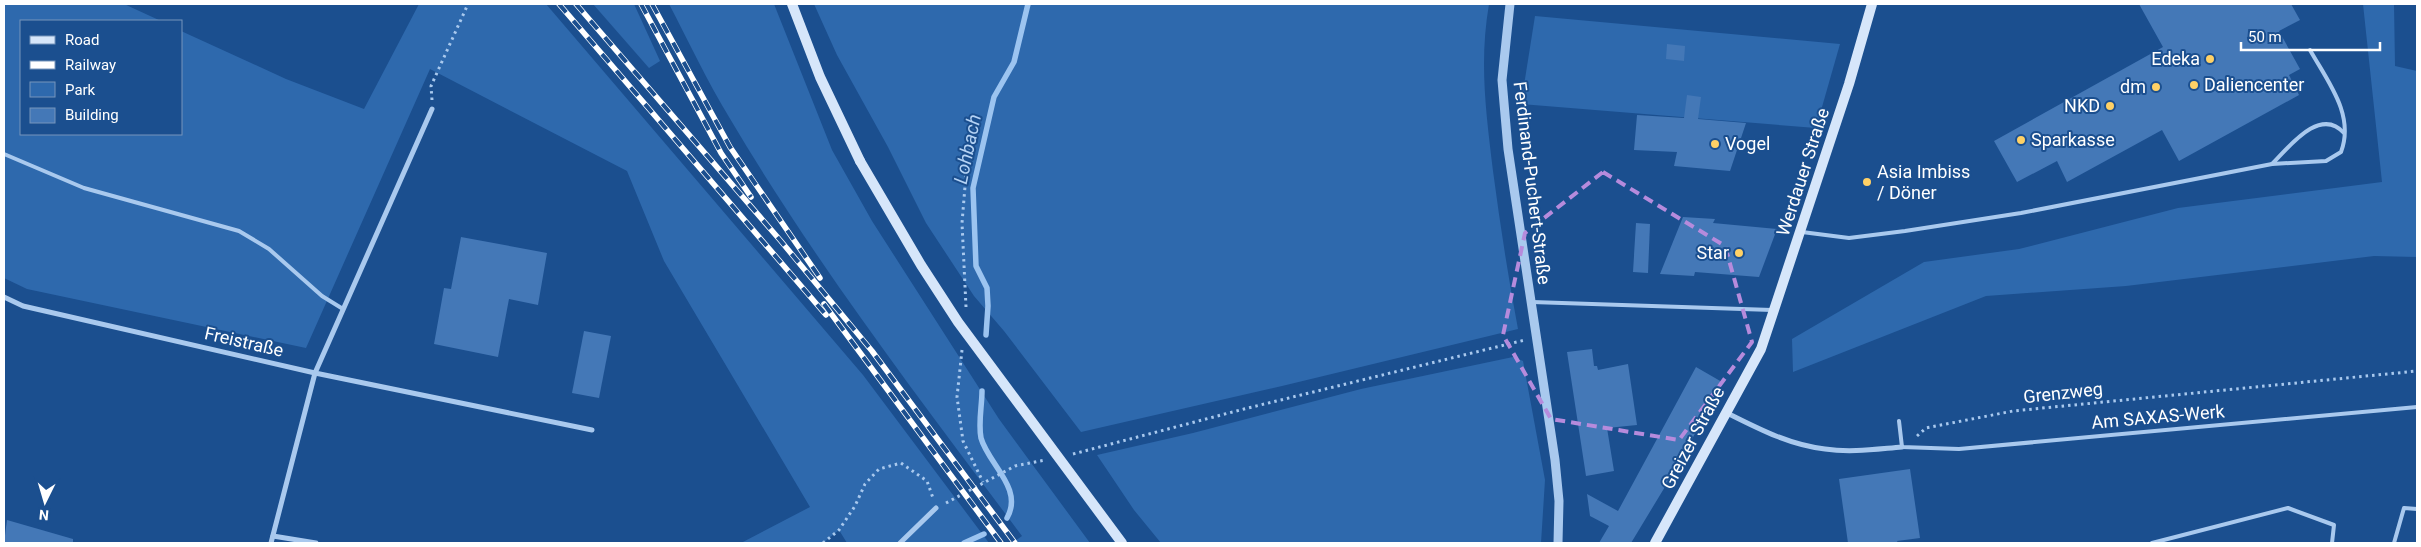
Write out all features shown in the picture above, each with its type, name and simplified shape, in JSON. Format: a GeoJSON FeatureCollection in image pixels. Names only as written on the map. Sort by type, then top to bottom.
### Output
{"type":"FeatureCollection","features":[{"type":"Feature","properties":{"kind":"main road"},"geometry":{"type":"LineString","coordinates":[[792,4],[820,77],[860,161],[920,265],[958,322],[1122,543]]}},
{"type":"Feature","properties":{"kind":"main road","name":"Werdauer Straße"},"geometry":{"type":"LineString","coordinates":[[1761,349],[1849,84],[1872,4]]}},
{"type":"Feature","properties":{"kind":"main road","name":"Greizer Straße"},"geometry":{"type":"LineString","coordinates":[[1655,543],[1761,349]]}},
{"type":"Feature","properties":{"kind":"street","name":"Ferdinand-Puchert-Straße"},"geometry":{"type":"LineString","coordinates":[[1510,4],[1502,80],[1508,149],[1560,501],[1558,543]]}},
{"type":"Feature","properties":{"kind":"street"},"geometry":{"type":"LineString","coordinates":[[271,543],[315,373],[432,109]]}},
{"type":"Feature","properties":{"kind":"street","name":"Freistraße"},"geometry":{"type":"LineString","coordinates":[[4,297],[23,306],[315,373],[592,430]]}},
{"type":"Feature","properties":{"kind":"street"},"geometry":{"type":"LineString","coordinates":[[1725,412],[1780,438],[1824,449],[1850,451],[1902,447]]}},
{"type":"Feature","properties":{"kind":"street"},"geometry":{"type":"LineString","coordinates":[[900,543],[936,508]]}},
{"type":"Feature","properties":{"kind":"street"},"geometry":{"type":"LineString","coordinates":[[273,536],[316,543]]}},
{"type":"Feature","properties":{"kind":"lane"},"geometry":{"type":"LineString","coordinates":[[1800,232],[1849,238],[1905,231],[2021,213],[2272,164],[2326,161],[2341,152],[2346,140],[2343,109],[2310,50]]}},
{"type":"Feature","properties":{"kind":"lane"},"geometry":{"type":"LineString","coordinates":[[2272,164],[2313,126],[2327,124],[2339,128],[2345,134]]}},
{"type":"Feature","properties":{"kind":"lane"},"geometry":{"type":"LineString","coordinates":[[4,154],[84,188],[239,231],[269,249],[322,296],[343,309]]}},
{"type":"Feature","properties":{"kind":"lane"},"geometry":{"type":"LineString","coordinates":[[1532,302],[1774,310]]}},
{"type":"Feature","properties":{"kind":"lane","name":"Am SAXAS-Werk"},"geometry":{"type":"LineString","coordinates":[[1902,447],[1959,449],[2417,407]]}},
{"type":"Feature","properties":{"kind":"lane"},"geometry":{"type":"LineString","coordinates":[[1899,420],[1902,447]]}},
{"type":"Feature","properties":{"kind":"lane"},"geometry":{"type":"LineString","coordinates":[[2152,543],[2288,508],[2334,525],[2332,543]]}},
{"type":"Feature","properties":{"kind":"lane"},"geometry":{"type":"LineString","coordinates":[[2394,543],[2404,508],[2417,509]]}},
{"type":"Feature","properties":{"kind":"path"},"geometry":{"type":"LineString","coordinates":[[432,109],[431,86],[468,4]]}},
{"type":"Feature","properties":{"kind":"path"},"geometry":{"type":"LineString","coordinates":[[1065,456],[1244,409],[1537,337]]}},
{"type":"Feature","properties":{"kind":"path","name":"Grenzweg"},"geometry":{"type":"LineString","coordinates":[[1902,447],[1926,428],[2013,411],[2417,371]]}},
{"type":"Feature","properties":{"kind":"path"},"geometry":{"type":"LineString","coordinates":[[823,543],[839,530],[855,506],[865,484],[879,469],[901,463],[927,481],[936,508],[1015,466],[1048,460]]}},
{"type":"Feature","properties":{"kind":"highlighted area"},"geometry":{"type":"Polygon","coordinates":[[[1603,172],[1725,246],[1752,342],[1679,440],[1551,419],[1503,335],[1525,233],[1603,172]]]}},
{"type":"Feature","properties":{"kind":"green space"},"geometry":{"type":"Polygon","coordinates":[[[4,4],[124,4],[159,20],[20,20],[20,135],[182,135],[182,31],[286,79],[364,109],[419,4],[546,4],[863,375],[989,543],[847,543],[839,530],[823,543],[741,543],[810,507],[664,261],[627,171],[430,69],[306,348],[27,289],[4,278],[4,4]]]}},
{"type":"Feature","properties":{"kind":"green space"},"geometry":{"type":"Polygon","coordinates":[[[593,4],[634,4],[660,61],[649,68],[593,4]]]}},
{"type":"Feature","properties":{"kind":"green space"},"geometry":{"type":"Polygon","coordinates":[[[669,4],[774,4],[832,150],[872,221],[999,419],[1090,543],[1012,543],[1022,536],[870,331],[797,225],[721,103],[669,4]]]}},
{"type":"Feature","properties":{"kind":"green space"},"geometry":{"type":"Polygon","coordinates":[[[814,4],[1489,4],[1484,46],[1486,108],[1498,211],[1518,329],[1081,432],[1004,331],[974,296],[926,223],[888,147],[837,55],[814,4]]]}},
{"type":"Feature","properties":{"kind":"green space"},"geometry":{"type":"Polygon","coordinates":[[[2363,4],[2394,4],[2395,66],[2417,71],[2417,257],[2374,256],[2126,286],[1986,296],[1793,372],[1792,339],[1924,262],[2019,249],[2178,208],[2382,182],[2363,4]]]}},
{"type":"Feature","properties":{"kind":"green space"},"geometry":{"type":"Polygon","coordinates":[[[1535,16],[1840,44],[1816,128],[1521,104],[1535,16]]]}},
{"type":"Feature","properties":{"kind":"green space"},"geometry":{"type":"Polygon","coordinates":[[[1513,357],[1523,361],[1545,480],[1541,543],[1161,543],[1134,510],[1097,455],[1193,433],[1361,389],[1513,357]]]}},
{"type":"Feature","properties":{"kind":"building","name":"Daliencenter"},"geometry":{"type":"Polygon","coordinates":[[[2139,4],[2291,4],[2300,20],[2279,31],[2300,69],[2289,75],[2299,95],[2179,161],[2162,130],[2067,182],[2057,161],[2017,182],[1994,141],[2163,47],[2139,4]]]}},
{"type":"Feature","properties":{"kind":"building"},"geometry":{"type":"Polygon","coordinates":[[[1667,44],[1685,46],[1684,61],[1666,59],[1667,44]]]}},
{"type":"Feature","properties":{"kind":"building"},"geometry":{"type":"Polygon","coordinates":[[[1687,95],[1701,97],[1698,119],[1746,123],[1730,171],[1674,166],[1677,152],[1634,150],[1637,115],[1684,118],[1687,95]]]}},
{"type":"Feature","properties":{"kind":"building"},"geometry":{"type":"Polygon","coordinates":[[[1683,217],[1715,219],[1713,223],[1777,229],[1759,277],[1695,272],[1694,276],[1660,274],[1683,217]]]}},
{"type":"Feature","properties":{"kind":"building"},"geometry":{"type":"Polygon","coordinates":[[[1636,223],[1650,224],[1648,273],[1633,272],[1636,223]]]}},
{"type":"Feature","properties":{"kind":"building"},"geometry":{"type":"Polygon","coordinates":[[[461,237],[547,253],[538,305],[509,299],[498,357],[434,344],[444,288],[451,289],[461,237]]]}},
{"type":"Feature","properties":{"kind":"building"},"geometry":{"type":"Polygon","coordinates":[[[584,331],[611,336],[599,398],[572,393],[584,331]]]}},
{"type":"Feature","properties":{"kind":"building"},"geometry":{"type":"Polygon","coordinates":[[[1592,349],[1594,366],[1597,366],[1598,370],[1628,364],[1637,425],[1607,428],[1614,471],[1586,476],[1567,352],[1592,349]]]}},
{"type":"Feature","properties":{"kind":"building"},"geometry":{"type":"Polygon","coordinates":[[[1696,367],[1722,382],[1680,462],[1631,543],[1599,543],[1609,526],[1590,516],[1587,494],[1618,511],[1696,367]]]}},
{"type":"Feature","properties":{"kind":"building"},"geometry":{"type":"Polygon","coordinates":[[[1910,469],[1920,538],[1897,541],[1898,543],[1848,543],[1839,479],[1910,469]]]}},
{"type":"Feature","properties":{"kind":"building"},"geometry":{"type":"Polygon","coordinates":[[[7,520],[73,539],[73,543],[4,543],[7,520]]]}},
{"type":"Feature","properties":{"kind":"waterway","name":"Lohbach"},"geometry":{"type":"LineString","coordinates":[[986,335],[987,288],[976,266],[973,188],[994,97],[1014,62],[1028,4]]}},
{"type":"Feature","properties":{"kind":"waterway","name":"Lohbach"},"geometry":{"type":"LineString","coordinates":[[982,391],[981,438],[1008,486],[1011,496],[1011,507],[1007,518]]}},
{"type":"Feature","properties":{"kind":"waterway","name":"Lohbach"},"geometry":{"type":"LineString","coordinates":[[964,543],[984,534]]}},
{"type":"Feature","properties":{"kind":"railway"},"geometry":{"type":"LineString","coordinates":[[559,4],[826,315]]}},
{"type":"Feature","properties":{"kind":"railway"},"geometry":{"type":"LineString","coordinates":[[576,4],[780,240],[872,351],[1015,543]]}},
{"type":"Feature","properties":{"kind":"railway"},"geometry":{"type":"LineString","coordinates":[[641,4],[721,153],[751,197]]}},
{"type":"Feature","properties":{"kind":"railway"},"geometry":{"type":"LineString","coordinates":[[652,4],[730,147],[820,278]]}},
{"type":"Feature","properties":{"kind":"railway"},"geometry":{"type":"LineString","coordinates":[[824,304],[1001,543]]}},
{"type":"Feature","properties":{"kind":"place","name":"Edeka"},"geometry":{"type":"Point","coordinates":[2210,59]}},
{"type":"Feature","properties":{"kind":"place","name":"Daliencenter"},"geometry":{"type":"Point","coordinates":[2194,85]}},
{"type":"Feature","properties":{"kind":"place","name":"dm"},"geometry":{"type":"Point","coordinates":[2156,87]}},
{"type":"Feature","properties":{"kind":"place","name":"NKD"},"geometry":{"type":"Point","coordinates":[2110,106]}},
{"type":"Feature","properties":{"kind":"place","name":"Sparkasse"},"geometry":{"type":"Point","coordinates":[2021,140]}},
{"type":"Feature","properties":{"kind":"place","name":"Vogel"},"geometry":{"type":"Point","coordinates":[1715,144]}},
{"type":"Feature","properties":{"kind":"place","name":"Asia Imbiss / Döner"},"geometry":{"type":"Point","coordinates":[1867,182]}},
{"type":"Feature","properties":{"kind":"place","name":"Star"},"geometry":{"type":"Point","coordinates":[1739,253]}}]}
